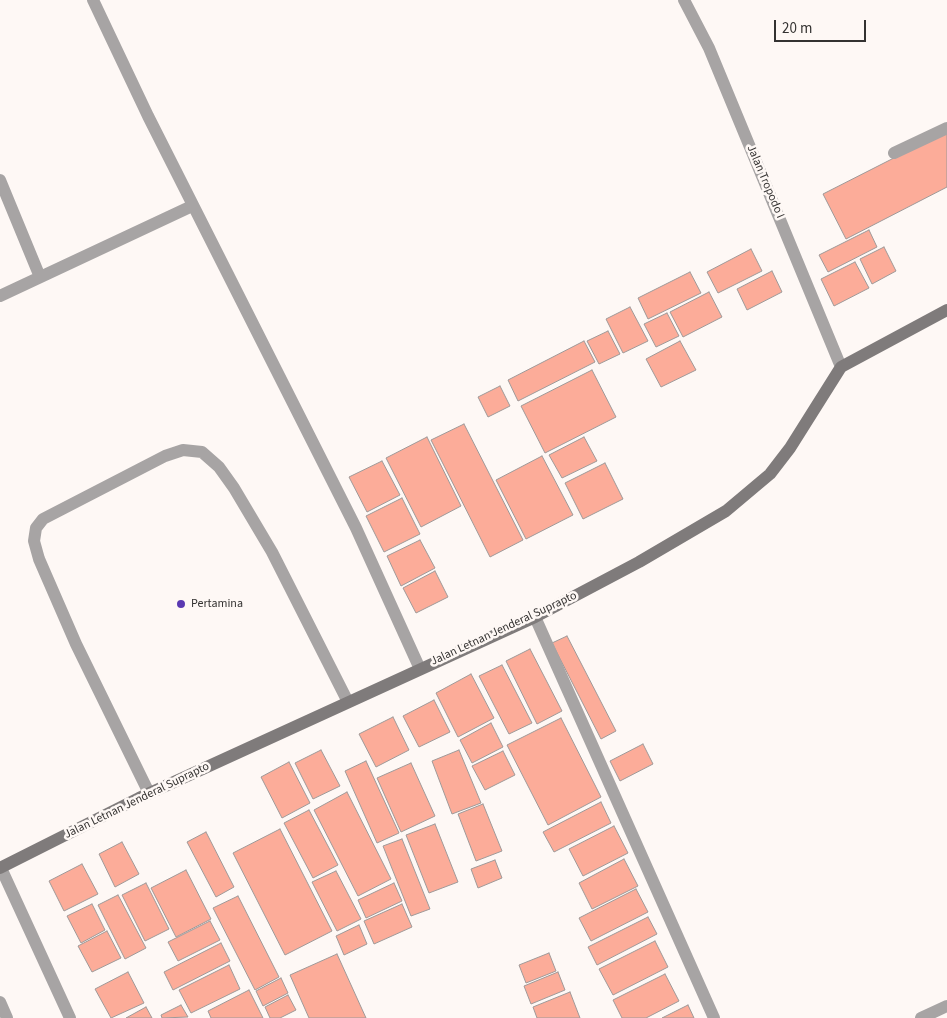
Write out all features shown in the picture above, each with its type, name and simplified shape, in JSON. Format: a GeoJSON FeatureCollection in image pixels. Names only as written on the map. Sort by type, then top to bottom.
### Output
{"type":"FeatureCollection","features":[{"type":"Feature","properties":{"kind":"main road","name":"Jalan Letnan Jenderal Suprapto"},"geometry":{"type":"LineString","coordinates":[[0,868],[149,794],[535,617],[647,558],[726,511],[770,474],[790,448],[841,367],[947,310]]}},
{"type":"Feature","properties":{"kind":"street"},"geometry":{"type":"LineString","coordinates":[[93,0],[192,206],[356,528],[420,669]]}},
{"type":"Feature","properties":{"kind":"street","name":"Jalan Tropodo I"},"geometry":{"type":"LineString","coordinates":[[684,0],[709,48],[841,367]]}},
{"type":"Feature","properties":{"kind":"street"},"geometry":{"type":"LineString","coordinates":[[894,153],[947,128]]}},
{"type":"Feature","properties":{"kind":"street"},"geometry":{"type":"LineString","coordinates":[[0,180],[40,277]]}},
{"type":"Feature","properties":{"kind":"street"},"geometry":{"type":"LineString","coordinates":[[0,296],[192,206]]}},
{"type":"Feature","properties":{"kind":"street"},"geometry":{"type":"LineString","coordinates":[[149,794],[76,644],[40,560],[34,541],[36,528],[43,519],[166,456],[182,450],[202,452],[219,466],[272,552],[348,702]]}},
{"type":"Feature","properties":{"kind":"street"},"geometry":{"type":"LineString","coordinates":[[535,617],[714,1018]]}},
{"type":"Feature","properties":{"kind":"street"},"geometry":{"type":"LineString","coordinates":[[0,868],[70,1018]]}},
{"type":"Feature","properties":{"kind":"street"},"geometry":{"type":"LineString","coordinates":[[0,1002],[7,1018]]}},
{"type":"Feature","properties":{"kind":"street"},"geometry":{"type":"LineString","coordinates":[[921,1018],[947,1006]]}},
{"type":"Feature","properties":{"kind":"building"},"geometry":{"type":"Polygon","coordinates":[[[947,131],[947,187],[846,239],[823,194],[947,131]]]}},
{"type":"Feature","properties":{"kind":"building"},"geometry":{"type":"Polygon","coordinates":[[[869,230],[877,247],[828,272],[819,255],[869,230]]]}},
{"type":"Feature","properties":{"kind":"building"},"geometry":{"type":"Polygon","coordinates":[[[884,247],[896,271],[872,284],[860,259],[884,247]]]}},
{"type":"Feature","properties":{"kind":"building"},"geometry":{"type":"Polygon","coordinates":[[[751,249],[762,271],[718,293],[707,272],[751,249]]]}},
{"type":"Feature","properties":{"kind":"building"},"geometry":{"type":"Polygon","coordinates":[[[855,262],[869,288],[834,306],[821,279],[855,262]]]}},
{"type":"Feature","properties":{"kind":"building"},"geometry":{"type":"Polygon","coordinates":[[[772,271],[782,292],[747,310],[737,289],[772,271]]]}},
{"type":"Feature","properties":{"kind":"building"},"geometry":{"type":"Polygon","coordinates":[[[690,272],[701,293],[648,319],[638,298],[690,272]]]}},
{"type":"Feature","properties":{"kind":"building"},"geometry":{"type":"Polygon","coordinates":[[[709,292],[722,317],[683,337],[670,312],[709,292]]]}},
{"type":"Feature","properties":{"kind":"building"},"geometry":{"type":"Polygon","coordinates":[[[630,307],[648,341],[623,353],[606,319],[630,307]]]}},
{"type":"Feature","properties":{"kind":"building"},"geometry":{"type":"Polygon","coordinates":[[[667,313],[679,336],[656,347],[644,324],[667,313]]]}},
{"type":"Feature","properties":{"kind":"building"},"geometry":{"type":"Polygon","coordinates":[[[608,331],[620,354],[599,364],[587,341],[608,331]]]}},
{"type":"Feature","properties":{"kind":"building"},"geometry":{"type":"Polygon","coordinates":[[[584,341],[595,362],[518,401],[508,380],[584,341]]]}},
{"type":"Feature","properties":{"kind":"building"},"geometry":{"type":"Polygon","coordinates":[[[680,341],[696,370],[661,387],[646,359],[680,341]]]}},
{"type":"Feature","properties":{"kind":"building"},"geometry":{"type":"Polygon","coordinates":[[[592,370],[616,417],[545,453],[521,406],[592,370]]]}},
{"type":"Feature","properties":{"kind":"building"},"geometry":{"type":"Polygon","coordinates":[[[500,386],[510,406],[488,417],[478,397],[500,386]]]}},
{"type":"Feature","properties":{"kind":"building"},"geometry":{"type":"Polygon","coordinates":[[[464,424],[523,540],[490,557],[431,440],[464,424]]]}},
{"type":"Feature","properties":{"kind":"building"},"geometry":{"type":"Polygon","coordinates":[[[427,437],[461,506],[421,527],[386,458],[427,437]]]}},
{"type":"Feature","properties":{"kind":"building"},"geometry":{"type":"Polygon","coordinates":[[[584,437],[597,461],[562,478],[549,455],[584,437]]]}},
{"type":"Feature","properties":{"kind":"building"},"geometry":{"type":"Polygon","coordinates":[[[542,456],[573,515],[526,539],[496,480],[542,456]]]}},
{"type":"Feature","properties":{"kind":"building"},"geometry":{"type":"Polygon","coordinates":[[[382,461],[400,495],[367,512],[349,477],[382,461]]]}},
{"type":"Feature","properties":{"kind":"building"},"geometry":{"type":"Polygon","coordinates":[[[605,463],[623,499],[583,519],[565,483],[605,463]]]}},
{"type":"Feature","properties":{"kind":"building"},"geometry":{"type":"Polygon","coordinates":[[[402,498],[420,534],[384,552],[366,516],[402,498]]]}},
{"type":"Feature","properties":{"kind":"building"},"geometry":{"type":"Polygon","coordinates":[[[420,540],[435,568],[401,586],[387,556],[420,540]]]}},
{"type":"Feature","properties":{"kind":"building"},"geometry":{"type":"Polygon","coordinates":[[[435,571],[448,597],[416,613],[403,588],[435,571]]]}},
{"type":"Feature","properties":{"kind":"building"},"geometry":{"type":"Polygon","coordinates":[[[567,636],[616,731],[601,739],[552,643],[567,636]]]}},
{"type":"Feature","properties":{"kind":"building"},"geometry":{"type":"Polygon","coordinates":[[[530,649],[562,711],[537,724],[506,661],[530,649]]]}},
{"type":"Feature","properties":{"kind":"building"},"geometry":{"type":"Polygon","coordinates":[[[502,665],[532,723],[509,734],[479,676],[502,665]]]}},
{"type":"Feature","properties":{"kind":"building"},"geometry":{"type":"Polygon","coordinates":[[[471,674],[494,718],[458,737],[436,693],[471,674]]]}},
{"type":"Feature","properties":{"kind":"building"},"geometry":{"type":"Polygon","coordinates":[[[434,700],[450,732],[419,747],[403,716],[434,700]]]}},
{"type":"Feature","properties":{"kind":"building"},"geometry":{"type":"Polygon","coordinates":[[[393,717],[409,750],[376,767],[359,734],[393,717]]]}},
{"type":"Feature","properties":{"kind":"building"},"geometry":{"type":"Polygon","coordinates":[[[561,718],[601,797],[548,825],[507,745],[561,718]]]}},
{"type":"Feature","properties":{"kind":"building"},"geometry":{"type":"Polygon","coordinates":[[[491,723],[503,747],[472,763],[460,740],[491,723]]]}},
{"type":"Feature","properties":{"kind":"building"},"geometry":{"type":"Polygon","coordinates":[[[643,744],[653,764],[620,781],[610,761],[643,744]]]}},
{"type":"Feature","properties":{"kind":"building"},"geometry":{"type":"Polygon","coordinates":[[[321,750],[340,786],[313,799],[295,763],[321,750]]]}},
{"type":"Feature","properties":{"kind":"building"},"geometry":{"type":"Polygon","coordinates":[[[459,750],[481,803],[452,814],[432,761],[459,750]]]}},
{"type":"Feature","properties":{"kind":"building"},"geometry":{"type":"Polygon","coordinates":[[[503,751],[515,775],[485,790],[472,766],[503,751]]]}},
{"type":"Feature","properties":{"kind":"building"},"geometry":{"type":"Polygon","coordinates":[[[366,761],[399,833],[377,843],[345,771],[366,761]]]}},
{"type":"Feature","properties":{"kind":"building"},"geometry":{"type":"Polygon","coordinates":[[[289,762],[310,803],[282,818],[261,777],[289,762]]]}},
{"type":"Feature","properties":{"kind":"building"},"geometry":{"type":"Polygon","coordinates":[[[411,763],[435,816],[401,832],[377,778],[411,763]]]}},
{"type":"Feature","properties":{"kind":"building"},"geometry":{"type":"Polygon","coordinates":[[[347,792],[391,879],[358,896],[314,810],[347,792]]]}},
{"type":"Feature","properties":{"kind":"building"},"geometry":{"type":"Polygon","coordinates":[[[601,802],[611,823],[554,852],[543,832],[601,802]]]}},
{"type":"Feature","properties":{"kind":"building"},"geometry":{"type":"Polygon","coordinates":[[[483,804],[502,851],[476,861],[458,814],[483,804]]]}},
{"type":"Feature","properties":{"kind":"building"},"geometry":{"type":"Polygon","coordinates":[[[309,810],[338,865],[313,878],[284,823],[309,810]]]}},
{"type":"Feature","properties":{"kind":"building"},"geometry":{"type":"Polygon","coordinates":[[[435,824],[458,882],[429,893],[406,835],[435,824]]]}},
{"type":"Feature","properties":{"kind":"building"},"geometry":{"type":"Polygon","coordinates":[[[614,826],[628,853],[583,876],[569,849],[614,826]]]}},
{"type":"Feature","properties":{"kind":"building"},"geometry":{"type":"Polygon","coordinates":[[[280,829],[332,931],[285,955],[233,853],[280,829]]]}},
{"type":"Feature","properties":{"kind":"building"},"geometry":{"type":"Polygon","coordinates":[[[206,832],[234,887],[216,897],[187,842],[206,832]]]}},
{"type":"Feature","properties":{"kind":"building"},"geometry":{"type":"Polygon","coordinates":[[[402,839],[430,909],[411,916],[383,846],[402,839]]]}},
{"type":"Feature","properties":{"kind":"building"},"geometry":{"type":"Polygon","coordinates":[[[122,842],[139,874],[115,887],[99,854],[122,842]]]}},
{"type":"Feature","properties":{"kind":"building"},"geometry":{"type":"Polygon","coordinates":[[[624,859],[638,886],[592,909],[579,883],[624,859]]]}},
{"type":"Feature","properties":{"kind":"building"},"geometry":{"type":"Polygon","coordinates":[[[495,860],[502,878],[478,888],[471,869],[495,860]]]}},
{"type":"Feature","properties":{"kind":"building"},"geometry":{"type":"Polygon","coordinates":[[[82,864],[98,894],[64,911],[49,881],[82,864]]]}},
{"type":"Feature","properties":{"kind":"building"},"geometry":{"type":"Polygon","coordinates":[[[186,870],[211,919],[176,937],[151,888],[186,870]]]}},
{"type":"Feature","properties":{"kind":"building"},"geometry":{"type":"Polygon","coordinates":[[[336,871],[361,919],[337,931],[312,882],[336,871]]]}},
{"type":"Feature","properties":{"kind":"building"},"geometry":{"type":"Polygon","coordinates":[[[146,883],[169,929],[145,941],[122,895],[146,883]]]}},
{"type":"Feature","properties":{"kind":"building"},"geometry":{"type":"Polygon","coordinates":[[[394,883],[402,901],[366,918],[358,900],[394,883]]]}},
{"type":"Feature","properties":{"kind":"building"},"geometry":{"type":"Polygon","coordinates":[[[636,889],[648,912],[591,941],[579,918],[636,889]]]}},
{"type":"Feature","properties":{"kind":"building"},"geometry":{"type":"Polygon","coordinates":[[[118,895],[146,948],[125,959],[98,905],[118,895]]]}},
{"type":"Feature","properties":{"kind":"building"},"geometry":{"type":"Polygon","coordinates":[[[238,896],[279,977],[255,990],[213,908],[238,896]]]}},
{"type":"Feature","properties":{"kind":"building"},"geometry":{"type":"Polygon","coordinates":[[[92,904],[105,930],[81,943],[67,916],[92,904]]]}},
{"type":"Feature","properties":{"kind":"building"},"geometry":{"type":"Polygon","coordinates":[[[402,904],[412,927],[374,944],[364,921],[402,904]]]}},
{"type":"Feature","properties":{"kind":"building"},"geometry":{"type":"Polygon","coordinates":[[[648,917],[657,934],[597,965],[588,947],[648,917]]]}},
{"type":"Feature","properties":{"kind":"building"},"geometry":{"type":"Polygon","coordinates":[[[210,921],[220,940],[178,961],[168,942],[210,921]]]}},
{"type":"Feature","properties":{"kind":"building"},"geometry":{"type":"Polygon","coordinates":[[[359,925],[367,944],[344,955],[336,936],[359,925]]]}},
{"type":"Feature","properties":{"kind":"building"},"geometry":{"type":"Polygon","coordinates":[[[107,931],[121,958],[92,972],[78,946],[107,931]]]}},
{"type":"Feature","properties":{"kind":"building"},"geometry":{"type":"Polygon","coordinates":[[[655,941],[668,967],[613,995],[599,969],[655,941]]]}},
{"type":"Feature","properties":{"kind":"building"},"geometry":{"type":"Polygon","coordinates":[[[221,943],[230,961],[173,990],[164,972],[221,943]]]}},
{"type":"Feature","properties":{"kind":"building"},"geometry":{"type":"Polygon","coordinates":[[[549,953],[556,971],[526,983],[519,965],[549,953]]]}},
{"type":"Feature","properties":{"kind":"building"},"geometry":{"type":"Polygon","coordinates":[[[337,954],[366,1018],[309,1018],[290,975],[337,954]]]}},
{"type":"Feature","properties":{"kind":"building"},"geometry":{"type":"Polygon","coordinates":[[[229,965],[240,989],[191,1013],[179,990],[229,965]]]}},
{"type":"Feature","properties":{"kind":"building"},"geometry":{"type":"Polygon","coordinates":[[[128,972],[144,1003],[111,1018],[95,989],[128,972]]]}},
{"type":"Feature","properties":{"kind":"building"},"geometry":{"type":"Polygon","coordinates":[[[558,972],[565,990],[531,1004],[524,986],[558,972]]]}},
{"type":"Feature","properties":{"kind":"building"},"geometry":{"type":"Polygon","coordinates":[[[665,974],[679,1001],[646,1018],[622,1018],[613,1000],[665,974]]]}},
{"type":"Feature","properties":{"kind":"building"},"geometry":{"type":"Polygon","coordinates":[[[281,978],[288,993],[263,1006],[256,991],[281,978]]]}},
{"type":"Feature","properties":{"kind":"building"},"geometry":{"type":"Polygon","coordinates":[[[249,990],[263,1018],[211,1018],[208,1011],[249,990]]]}},
{"type":"Feature","properties":{"kind":"building"},"geometry":{"type":"Polygon","coordinates":[[[570,992],[580,1018],[537,1018],[533,1007],[570,992]]]}},
{"type":"Feature","properties":{"kind":"building"},"geometry":{"type":"Polygon","coordinates":[[[288,995],[296,1010],[280,1018],[270,1018],[265,1007],[288,995]]]}},
{"type":"Feature","properties":{"kind":"building"},"geometry":{"type":"Polygon","coordinates":[[[181,1005],[188,1017],[162,1018],[161,1015],[181,1005]]]}},
{"type":"Feature","properties":{"kind":"building"},"geometry":{"type":"Polygon","coordinates":[[[688,1005],[694,1018],[662,1018],[688,1005]]]}},
{"type":"Feature","properties":{"kind":"building"},"geometry":{"type":"Polygon","coordinates":[[[146,1007],[152,1018],[126,1018],[146,1007]]]}},
{"type":"Feature","properties":{"kind":"place","name":"Pertamina"},"geometry":{"type":"Point","coordinates":[181,604]}}]}
